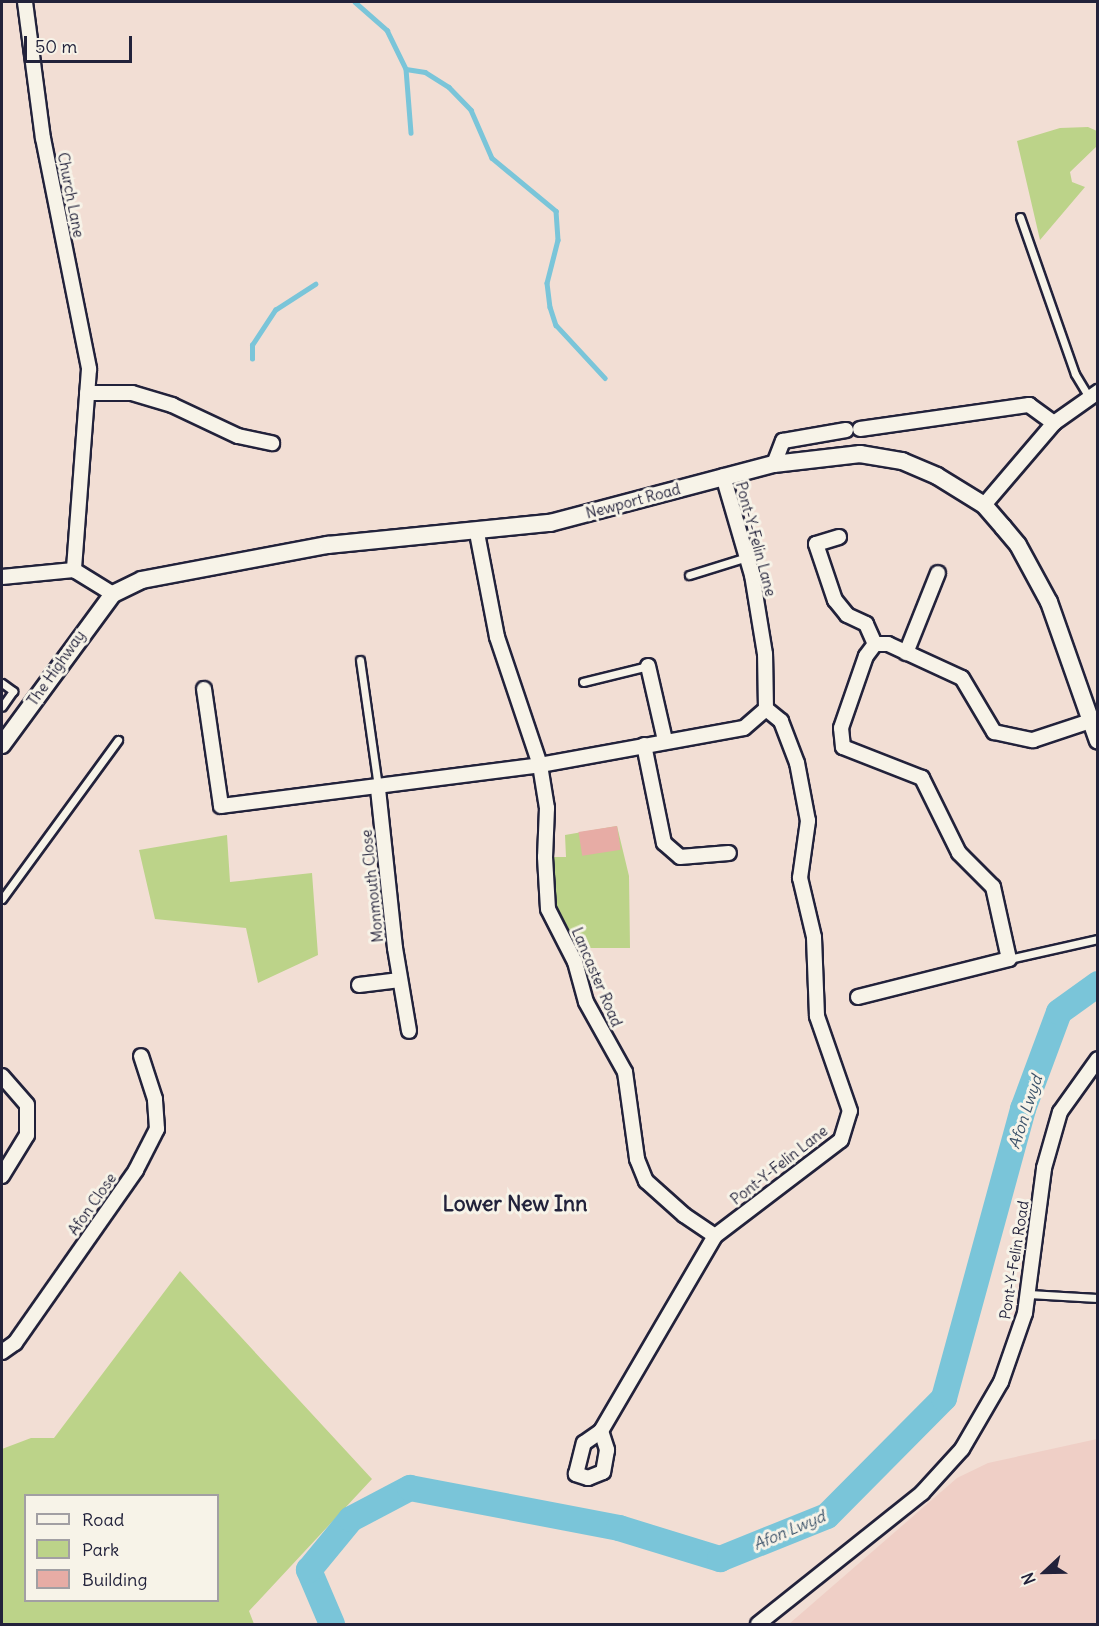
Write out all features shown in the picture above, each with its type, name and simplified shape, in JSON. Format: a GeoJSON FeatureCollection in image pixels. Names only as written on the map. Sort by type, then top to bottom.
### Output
{"type":"FeatureCollection","features":[{"type":"Feature","properties":{"kind":"street","name":"Church Lane"},"geometry":{"type":"LineString","coordinates":[[24,2],[43,138],[88,369],[74,570]]}},
{"type":"Feature","properties":{"kind":"street"},"geometry":{"type":"LineString","coordinates":[[87,393],[132,393],[171,405],[238,436],[272,443]]}},
{"type":"Feature","properties":{"kind":"street"},"geometry":{"type":"LineString","coordinates":[[984,505],[1054,423],[1093,394]]}},
{"type":"Feature","properties":{"kind":"street"},"geometry":{"type":"LineString","coordinates":[[774,464],[783,441],[853,430],[1029,405],[1054,423]]}},
{"type":"Feature","properties":{"kind":"street","name":"Newport Road"},"geometry":{"type":"LineString","coordinates":[[113,594],[142,580],[328,545],[477,533],[550,524],[774,464],[860,454],[902,461],[937,476],[984,505],[1018,546],[1045,594],[1098,741]]}},
{"type":"Feature","properties":{"kind":"street","name":"Pont-Y-Felin Lane"},"geometry":{"type":"LineString","coordinates":[[602,1431],[715,1236],[841,1140],[850,1111],[816,1016],[814,937],[800,878],[808,821],[797,764],[781,722],[765,709],[765,654],[747,557],[723,476]]}},
{"type":"Feature","properties":{"kind":"street","name":"Lancaster Road"},"geometry":{"type":"LineString","coordinates":[[477,533],[497,637],[540,765],[547,808],[545,857],[548,909],[575,962],[586,1002],[625,1072],[637,1159],[646,1181],[684,1215],[715,1236]]}},
{"type":"Feature","properties":{"kind":"street"},"geometry":{"type":"LineString","coordinates":[[839,537],[816,544],[827,578],[835,600],[847,615],[866,624],[875,644]]}},
{"type":"Feature","properties":{"kind":"street"},"geometry":{"type":"LineString","coordinates":[[2,577],[74,570],[113,594]]}},
{"type":"Feature","properties":{"kind":"street"},"geometry":{"type":"LineString","coordinates":[[906,652],[938,573]]}},
{"type":"Feature","properties":{"kind":"street","name":"The Highway"},"geometry":{"type":"LineString","coordinates":[[2,745],[113,594]]}},
{"type":"Feature","properties":{"kind":"street"},"geometry":{"type":"LineString","coordinates":[[875,644],[906,652],[920,662],[962,678],[994,732],[1032,740],[1090,721]]}},
{"type":"Feature","properties":{"kind":"street"},"geometry":{"type":"LineString","coordinates":[[858,997],[1009,959],[993,887],[959,853],[922,778],[843,747],[841,728],[866,657],[875,644]]}},
{"type":"Feature","properties":{"kind":"street"},"geometry":{"type":"LineString","coordinates":[[648,666],[665,740]]}},
{"type":"Feature","properties":{"kind":"street"},"geometry":{"type":"LineString","coordinates":[[204,689],[221,806],[378,789],[540,765],[665,740],[744,728],[765,709]]}},
{"type":"Feature","properties":{"kind":"street"},"geometry":{"type":"LineString","coordinates":[[644,745],[664,843],[680,857],[729,853]]}},
{"type":"Feature","properties":{"kind":"street","name":"Monmouth Close"},"geometry":{"type":"LineString","coordinates":[[378,789],[400,980],[409,1031]]}},
{"type":"Feature","properties":{"kind":"street"},"geometry":{"type":"LineString","coordinates":[[359,985],[400,980]]}},
{"type":"Feature","properties":{"kind":"street","name":"Afon Close"},"geometry":{"type":"LineString","coordinates":[[2,1352],[15,1343],[135,1170],[157,1129],[155,1099],[141,1056]]}},
{"type":"Feature","properties":{"kind":"street","name":"Pont-Y-Felin Road"},"geometry":{"type":"LineString","coordinates":[[758,1624],[922,1493],[962,1449],[1001,1382],[1028,1294],[1044,1168],[1060,1112],[1098,1059]]}},
{"type":"Feature","properties":{"kind":"street"},"geometry":{"type":"LineString","coordinates":[[2,1076],[27,1105],[27,1135],[2,1176]]}},
{"type":"Feature","properties":{"kind":"lane"},"geometry":{"type":"LineString","coordinates":[[1020,217],[1075,374],[1093,394]]}},
{"type":"Feature","properties":{"kind":"lane"},"geometry":{"type":"LineString","coordinates":[[689,575],[747,557]]}},
{"type":"Feature","properties":{"kind":"lane"},"geometry":{"type":"LineString","coordinates":[[360,660],[378,789]]}},
{"type":"Feature","properties":{"kind":"lane"},"geometry":{"type":"LineString","coordinates":[[583,682],[648,666]]}},
{"type":"Feature","properties":{"kind":"lane"},"geometry":{"type":"LineString","coordinates":[[2,683],[13,691],[2,707]]}},
{"type":"Feature","properties":{"kind":"lane"},"geometry":{"type":"LineString","coordinates":[[2,899],[118,740]]}},
{"type":"Feature","properties":{"kind":"lane"},"geometry":{"type":"LineString","coordinates":[[1009,959],[1098,939]]}},
{"type":"Feature","properties":{"kind":"lane"},"geometry":{"type":"LineString","coordinates":[[1028,1294],[1098,1298]]}},
{"type":"Feature","properties":{"kind":"shaded area"},"geometry":{"type":"Polygon","coordinates":[[[1097,1439],[1097,1624],[789,1624],[957,1478],[988,1463],[1097,1439]]]}},
{"type":"Feature","properties":{"kind":"green space"},"geometry":{"type":"Polygon","coordinates":[[[1088,127],[1097,131],[1097,146],[1070,172],[1072,182],[1085,187],[1040,240],[1017,141],[1060,128],[1088,127]]]}},
{"type":"Feature","properties":{"kind":"green space"},"geometry":{"type":"Polygon","coordinates":[[[617,826],[629,876],[630,948],[568,948],[548,909],[545,857],[566,857],[565,835],[617,826]]]}},
{"type":"Feature","properties":{"kind":"green space"},"geometry":{"type":"Polygon","coordinates":[[[227,835],[230,882],[312,873],[318,955],[258,983],[246,928],[155,919],[139,850],[227,835]]]}},
{"type":"Feature","properties":{"kind":"green space"},"geometry":{"type":"Polygon","coordinates":[[[180,1271],[372,1479],[249,1611],[254,1624],[2,1624],[2,1449],[31,1438],[54,1438],[180,1271]]]}},
{"type":"Feature","properties":{"kind":"building"},"geometry":{"type":"Polygon","coordinates":[[[617,826],[621,850],[582,856],[578,832],[617,826]]]}},
{"type":"Feature","properties":{"kind":"waterway"},"geometry":{"type":"LineString","coordinates":[[355,2],[387,30],[406,69],[411,133]]}},
{"type":"Feature","properties":{"kind":"waterway"},"geometry":{"type":"LineString","coordinates":[[406,69],[425,72],[449,87],[471,110],[492,158],[556,211],[558,240],[547,283],[550,307],[556,325],[605,378]]}},
{"type":"Feature","properties":{"kind":"waterway"},"geometry":{"type":"LineString","coordinates":[[252,359],[252,345],[275,310],[315,284]]}},
{"type":"Feature","properties":{"kind":"waterway","name":"Afon Lwyd"},"geometry":{"type":"LineString","coordinates":[[332,1624],[309,1570],[351,1519],[410,1488],[619,1528],[720,1559],[827,1516],[944,1398],[1023,1109],[1059,1012],[1098,984]]}},
{"type":"Feature","properties":{"kind":"district","name":"Lower New Inn"},"geometry":{"type":"Point","coordinates":[515,1204]}}]}
